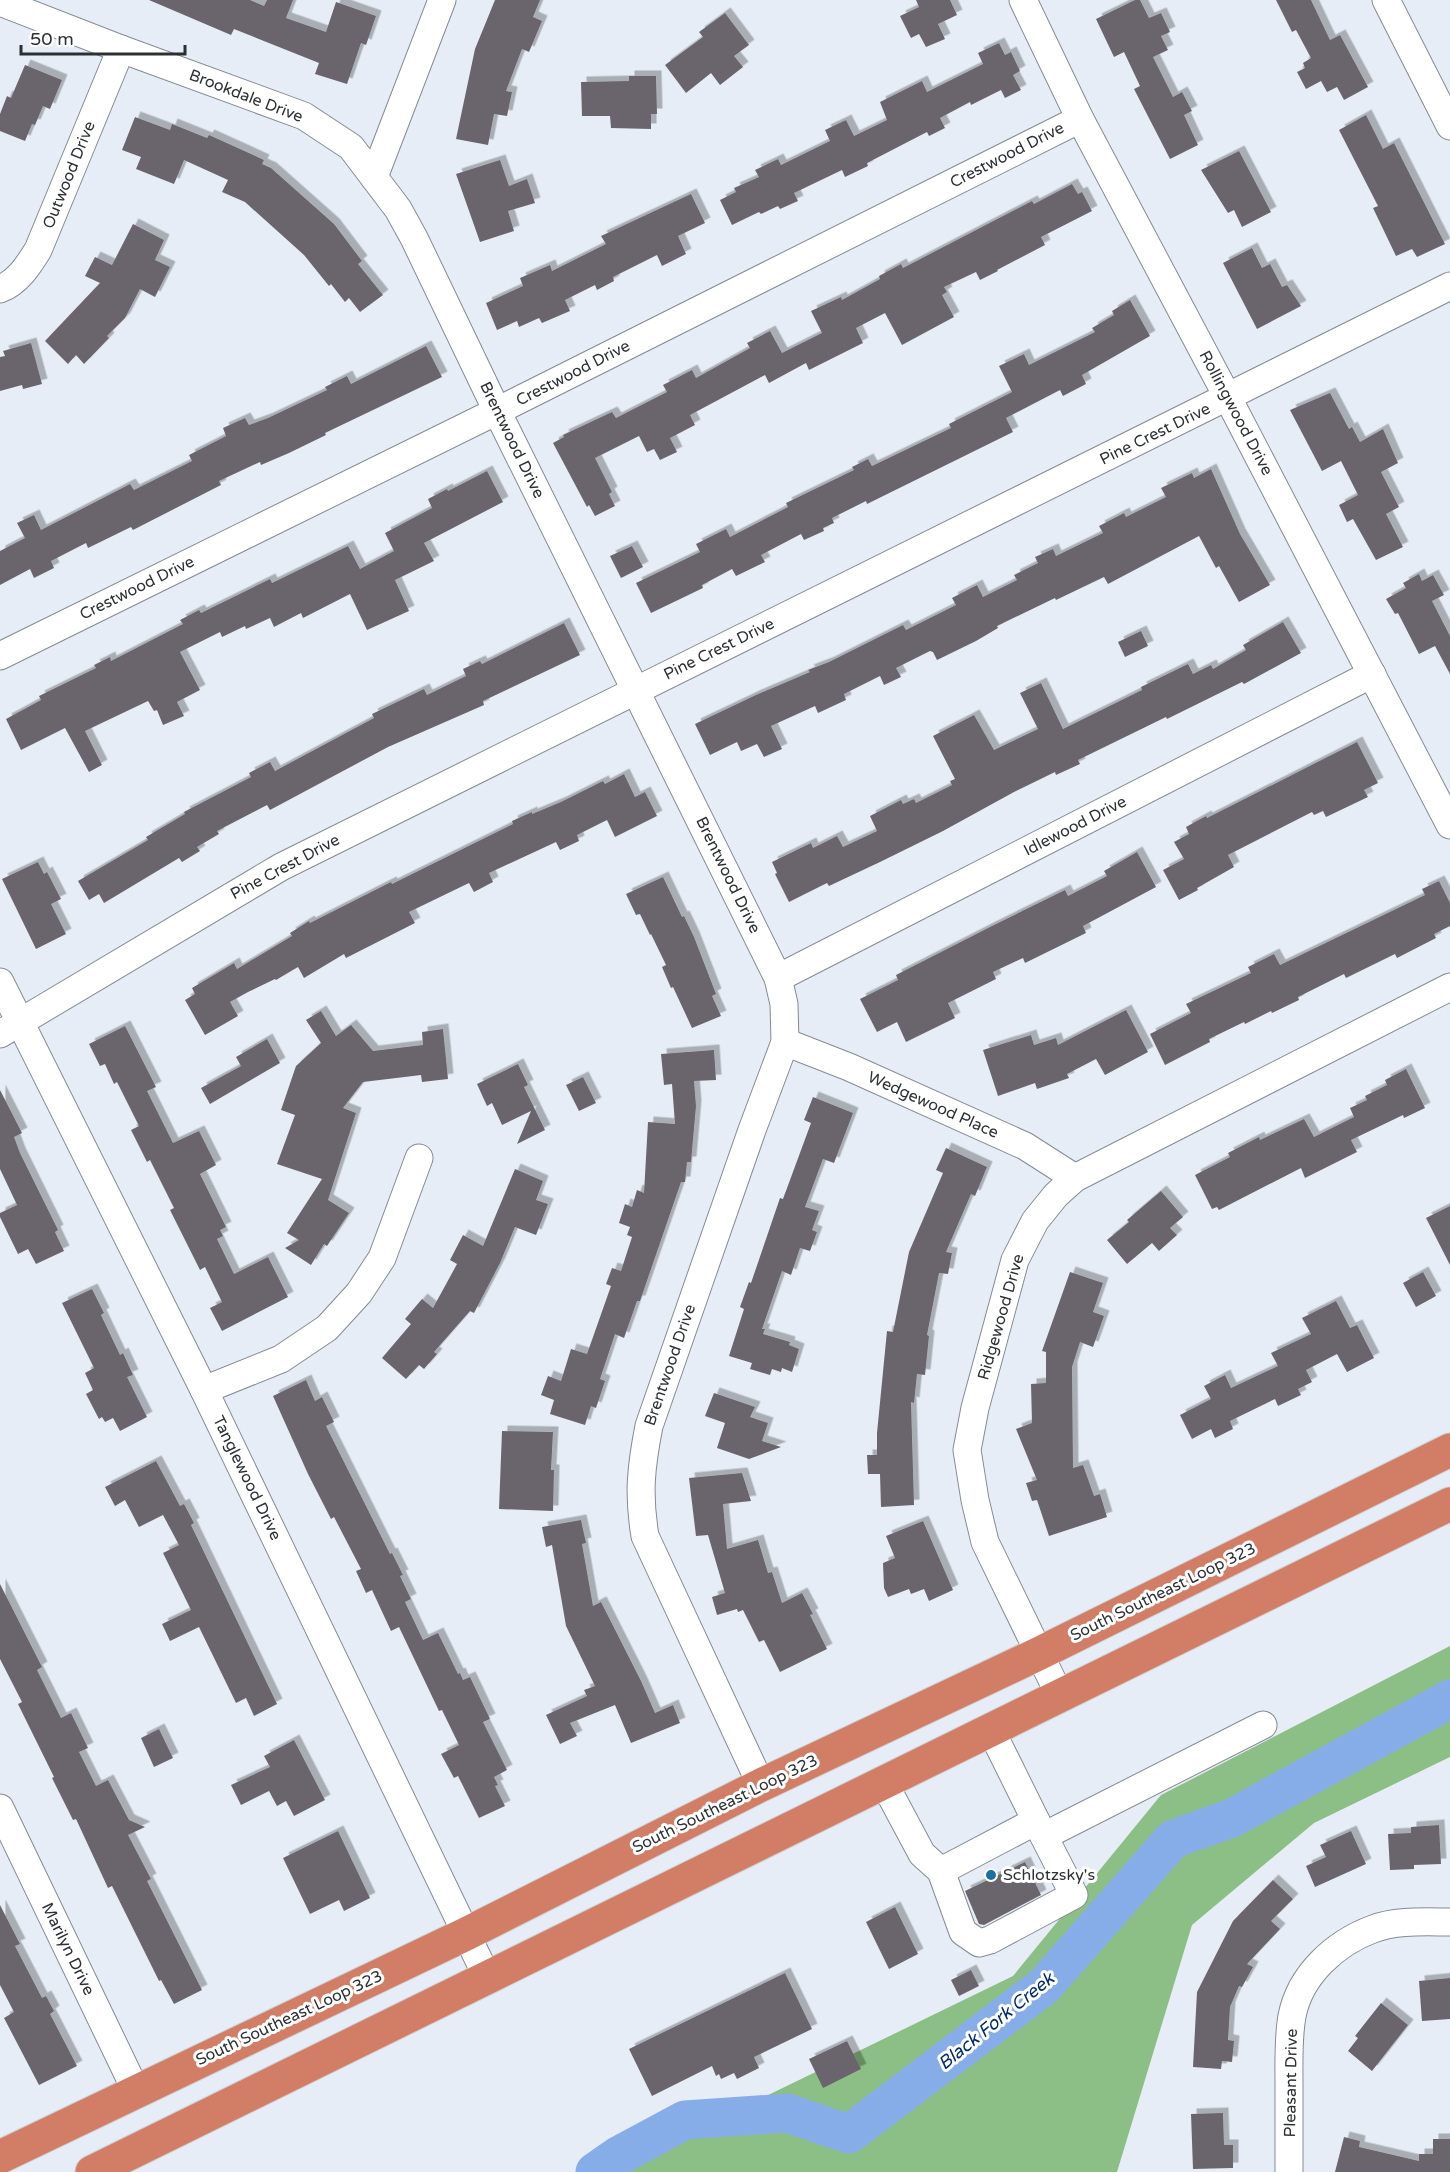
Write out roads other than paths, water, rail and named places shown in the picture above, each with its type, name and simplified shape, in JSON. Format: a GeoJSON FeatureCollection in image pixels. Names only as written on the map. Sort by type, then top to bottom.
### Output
{"type":"FeatureCollection","features":[{"type":"Feature","properties":{"kind":"highway","name":"South Southeast Loop 323"},"geometry":{"type":"LineString","coordinates":[[0,2157],[466,1934],[761,1785],[1038,1654],[1450,1450]]}},
{"type":"Feature","properties":{"kind":"highway"},"geometry":{"type":"LineString","coordinates":[[92,2172],[1450,1504]]}},
{"type":"Feature","properties":{"kind":"street"},"geometry":{"type":"LineString","coordinates":[[374,177],[442,0]]}},
{"type":"Feature","properties":{"kind":"street","name":"Rollingwood Drive"},"geometry":{"type":"LineString","coordinates":[[1023,0],[1080,119],[1450,825]]}},
{"type":"Feature","properties":{"kind":"street"},"geometry":{"type":"LineString","coordinates":[[1386,0],[1450,126]]}},
{"type":"Feature","properties":{"kind":"street","name":"Brookdale Drive"},"geometry":{"type":"LineString","coordinates":[[0,2],[304,116],[351,147],[374,177]]}},
{"type":"Feature","properties":{"kind":"street","name":"Outwood Drive"},"geometry":{"type":"LineString","coordinates":[[0,289],[25,271],[38,250],[121,49]]}},
{"type":"Feature","properties":{"kind":"street","name":"Crestwood Drive"},"geometry":{"type":"LineString","coordinates":[[0,656],[497,411],[1080,119]]}},
{"type":"Feature","properties":{"kind":"street","name":"Brentwood Drive"},"geometry":{"type":"LineString","coordinates":[[374,177],[398,209],[414,238],[497,411],[778,978],[784,1004],[785,1042],[755,1120],[649,1426],[641,1468],[640,1505],[645,1536],[761,1785]]}},
{"type":"Feature","properties":{"kind":"street","name":"Pine Crest Drive"},"geometry":{"type":"LineString","coordinates":[[10,1029],[281,867],[1450,286]]}},
{"type":"Feature","properties":{"kind":"street","name":"Idlewood Drive"},"geometry":{"type":"LineString","coordinates":[[778,978],[1372,674]]}},
{"type":"Feature","properties":{"kind":"street","name":"Tanglewood Drive"},"geometry":{"type":"LineString","coordinates":[[0,982],[10,1029],[204,1390],[487,1977]]}},
{"type":"Feature","properties":{"kind":"street","name":"Ridgewood Drive"},"geometry":{"type":"LineString","coordinates":[[1060,1696],[985,1542],[967,1450],[975,1408],[1015,1260],[1035,1221],[1056,1195],[1075,1178],[1450,987]]}},
{"type":"Feature","properties":{"kind":"street","name":"Wedgewood Place"},"geometry":{"type":"LineString","coordinates":[[785,1042],[849,1067],[1024,1146],[1075,1178]]}},
{"type":"Feature","properties":{"kind":"street"},"geometry":{"type":"LineString","coordinates":[[204,1390],[281,1359],[327,1328],[359,1293],[382,1258],[418,1158]]}},
{"type":"Feature","properties":{"kind":"street"},"geometry":{"type":"LineString","coordinates":[[941,1871],[1040,1829],[1263,1725]]}},
{"type":"Feature","properties":{"kind":"street"},"geometry":{"type":"LineString","coordinates":[[884,1783],[922,1854],[941,1871],[963,1932],[979,1943],[990,1940],[1074,1895],[991,1730]]}},
{"type":"Feature","properties":{"kind":"street","name":"Marilyn Drive"},"geometry":{"type":"LineString","coordinates":[[0,1808],[136,2091]]}},
{"type":"Feature","properties":{"kind":"street","name":"Pleasant Drive"},"geometry":{"type":"LineString","coordinates":[[1289,2172],[1289,2045],[1293,2015],[1304,1986],[1322,1960],[1346,1941],[1374,1928],[1406,1923],[1450,1922]]}},
{"type":"Feature","properties":{"kind":"waterway","name":"Black Fork Creek"},"geometry":{"type":"LineString","coordinates":[[595,2172],[618,2156],[685,2120],[787,2113],[849,2134],[1044,1986],[1173,1839],[1232,1818],[1450,1699]]}},
{"type":"Feature","properties":{"kind":"place","name":"Schlotzsky's"},"geometry":{"type":"Point","coordinates":[991,1875]}}]}
